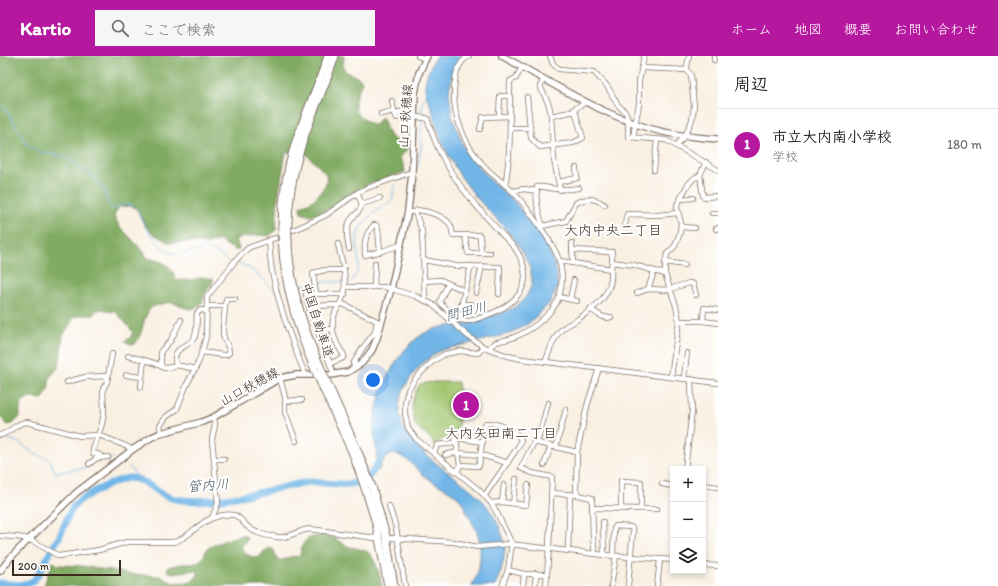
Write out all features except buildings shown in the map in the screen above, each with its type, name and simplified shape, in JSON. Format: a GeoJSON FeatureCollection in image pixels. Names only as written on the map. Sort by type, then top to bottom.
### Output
{"type":"FeatureCollection","features":[{"type":"Feature","properties":{"kind":"highway","name":"中国自動車道"},"geometry":{"type":"LineString","coordinates":[[328,56],[295,144],[285,186],[281,224],[284,270],[290,299],[302,339],[319,370],[358,452],[388,547],[394,586]]}},
{"type":"Feature","properties":{"kind":"highway","name":"中国自動車道"},"geometry":{"type":"LineString","coordinates":[[319,370],[296,298],[290,268],[287,224],[291,187],[299,150],[335,56]]}},
{"type":"Feature","properties":{"kind":"highway","name":"中国自動車道"},"geometry":{"type":"LineString","coordinates":[[369,488],[388,586]]}},
{"type":"Feature","properties":{"kind":"main road"},"geometry":{"type":"LineString","coordinates":[[502,56],[628,121],[660,131],[685,136],[718,139]]}},
{"type":"Feature","properties":{"kind":"main road","name":"山口秋穂線"},"geometry":{"type":"LineString","coordinates":[[0,571],[11,557],[76,493],[132,450],[152,437],[214,418],[280,378],[305,374],[334,375],[348,372],[362,363],[372,350],[391,289],[401,245],[408,211],[419,117],[414,109],[416,84],[426,57]]}},
{"type":"Feature","properties":{"kind":"street"},"geometry":{"type":"LineString","coordinates":[[418,56],[426,57]]}},
{"type":"Feature","properties":{"kind":"street"},"geometry":{"type":"LineString","coordinates":[[469,56],[462,62],[456,74],[454,100],[456,114],[475,155],[490,172],[513,191],[542,226],[560,261],[561,280],[559,297],[550,311],[536,325],[515,337],[495,342],[492,345],[485,347],[478,353],[460,351],[440,356],[433,360],[408,390],[404,407],[408,428],[420,444],[485,495],[497,513],[510,544],[508,570],[502,586]]}},
{"type":"Feature","properties":{"kind":"street"},"geometry":{"type":"LineString","coordinates":[[550,56],[553,64],[559,69],[594,72],[607,86],[618,105],[626,113],[628,121],[628,135],[633,137],[666,140],[718,170]]}},
{"type":"Feature","properties":{"kind":"street"},"geometry":{"type":"LineString","coordinates":[[633,137],[639,104],[639,81],[644,56]]}},
{"type":"Feature","properties":{"kind":"street"},"geometry":{"type":"LineString","coordinates":[[676,146],[685,136],[692,120],[694,107],[691,75],[687,70],[689,56]]}},
{"type":"Feature","properties":{"kind":"street"},"geometry":{"type":"LineString","coordinates":[[505,185],[509,165],[510,81],[516,78],[522,67]]}},
{"type":"Feature","properties":{"kind":"street"},"geometry":{"type":"LineString","coordinates":[[642,68],[687,70]]}},
{"type":"Feature","properties":{"kind":"street"},"geometry":{"type":"LineString","coordinates":[[544,78],[540,86],[549,105],[554,160],[560,190]]}},
{"type":"Feature","properties":{"kind":"street"},"geometry":{"type":"LineString","coordinates":[[499,115],[500,96],[510,96]]}},
{"type":"Feature","properties":{"kind":"street"},"geometry":{"type":"LineString","coordinates":[[527,97],[531,138],[540,147],[573,143],[583,138],[575,111]]}},
{"type":"Feature","properties":{"kind":"street"},"geometry":{"type":"LineString","coordinates":[[551,116],[575,111],[574,109],[583,104],[585,100]]}},
{"type":"Feature","properties":{"kind":"street"},"geometry":{"type":"LineString","coordinates":[[392,101],[396,114]]}},
{"type":"Feature","properties":{"kind":"street"},"geometry":{"type":"LineString","coordinates":[[381,114],[396,114],[414,109]]}},
{"type":"Feature","properties":{"kind":"street"},"geometry":{"type":"LineString","coordinates":[[480,129],[483,117],[499,115],[510,116]]}},
{"type":"Feature","properties":{"kind":"street"},"geometry":{"type":"LineString","coordinates":[[419,117],[427,118],[439,151],[467,195],[515,248],[520,256],[524,268],[524,285],[521,292],[509,304],[485,316],[469,320],[452,321]]}},
{"type":"Feature","properties":{"kind":"street"},"geometry":{"type":"LineString","coordinates":[[510,128],[530,128]]}},
{"type":"Feature","properties":{"kind":"street"},"geometry":{"type":"LineString","coordinates":[[654,170],[657,140]]}},
{"type":"Feature","properties":{"kind":"street"},"geometry":{"type":"LineString","coordinates":[[706,162],[700,175],[702,196],[718,196]]}},
{"type":"Feature","properties":{"kind":"street"},"geometry":{"type":"LineString","coordinates":[[559,182],[577,178],[576,168]]}},
{"type":"Feature","properties":{"kind":"street"},"geometry":{"type":"LineString","coordinates":[[294,230],[326,215],[357,193],[367,188],[412,173]]}},
{"type":"Feature","properties":{"kind":"street"},"geometry":{"type":"LineString","coordinates":[[671,377],[679,321],[676,306],[665,274],[665,262],[667,254],[675,246],[681,227],[677,208],[687,186],[693,179],[700,175]]}},
{"type":"Feature","properties":{"kind":"street"},"geometry":{"type":"LineString","coordinates":[[542,226],[538,208],[537,187],[544,186],[560,190],[578,188]]}},
{"type":"Feature","properties":{"kind":"street"},"geometry":{"type":"LineString","coordinates":[[513,191],[524,189],[537,191]]}},
{"type":"Feature","properties":{"kind":"street"},"geometry":{"type":"LineString","coordinates":[[349,249],[347,235],[349,221],[362,209],[362,204],[357,193]]}},
{"type":"Feature","properties":{"kind":"street"},"geometry":{"type":"LineString","coordinates":[[362,204],[380,198]]}},
{"type":"Feature","properties":{"kind":"street"},"geometry":{"type":"LineString","coordinates":[[542,226],[566,221],[576,203],[591,198],[598,200],[605,205]]}},
{"type":"Feature","properties":{"kind":"street"},"geometry":{"type":"LineString","coordinates":[[681,199],[693,198]]}},
{"type":"Feature","properties":{"kind":"street"},"geometry":{"type":"LineString","coordinates":[[408,211],[426,211],[432,214],[450,224],[453,236],[480,236],[481,253]]}},
{"type":"Feature","properties":{"kind":"street"},"geometry":{"type":"LineString","coordinates":[[414,212],[422,231],[425,300]]}},
{"type":"Feature","properties":{"kind":"street"},"geometry":{"type":"LineString","coordinates":[[625,224],[626,214],[658,215],[678,213]]}},
{"type":"Feature","properties":{"kind":"street"},"geometry":{"type":"LineString","coordinates":[[712,213],[718,213]]}},
{"type":"Feature","properties":{"kind":"street"},"geometry":{"type":"LineString","coordinates":[[380,252],[378,229],[374,224],[369,230],[364,243],[365,255],[380,252],[401,245]]}},
{"type":"Feature","properties":{"kind":"street"},"geometry":{"type":"LineString","coordinates":[[681,227],[695,228]]}},
{"type":"Feature","properties":{"kind":"street"},"geometry":{"type":"LineString","coordinates":[[465,236],[468,253],[490,253]]}},
{"type":"Feature","properties":{"kind":"street"},"geometry":{"type":"LineString","coordinates":[[161,433],[160,426],[177,409],[186,386],[196,369],[202,352],[206,337],[207,297],[235,261],[248,248],[275,238]]}},
{"type":"Feature","properties":{"kind":"street"},"geometry":{"type":"LineString","coordinates":[[269,240],[272,269],[277,291],[292,344],[305,374]]}},
{"type":"Feature","properties":{"kind":"street"},"geometry":{"type":"LineString","coordinates":[[572,243],[573,263]]}},
{"type":"Feature","properties":{"kind":"street"},"geometry":{"type":"LineString","coordinates":[[331,363],[342,358],[344,355],[335,339],[332,324],[335,314],[345,294],[344,270],[338,244]]}},
{"type":"Feature","properties":{"kind":"street"},"geometry":{"type":"LineString","coordinates":[[545,362],[555,337],[562,328],[603,300],[610,286],[612,276],[612,252],[572,250]]}},
{"type":"Feature","properties":{"kind":"street"},"geometry":{"type":"LineString","coordinates":[[424,260],[456,266],[500,267],[498,294]]}},
{"type":"Feature","properties":{"kind":"street"},"geometry":{"type":"LineString","coordinates":[[560,261],[611,269]]}},
{"type":"Feature","properties":{"kind":"street"},"geometry":{"type":"LineString","coordinates":[[612,262],[634,265],[665,274]]}},
{"type":"Feature","properties":{"kind":"street"},"geometry":{"type":"LineString","coordinates":[[665,262],[685,265]]}},
{"type":"Feature","properties":{"kind":"street"},"geometry":{"type":"LineString","coordinates":[[374,287],[375,263]]}},
{"type":"Feature","properties":{"kind":"street"},"geometry":{"type":"LineString","coordinates":[[471,266],[462,302],[464,304],[471,304]]}},
{"type":"Feature","properties":{"kind":"street"},"geometry":{"type":"LineString","coordinates":[[476,294],[482,266]]}},
{"type":"Feature","properties":{"kind":"street"},"geometry":{"type":"LineString","coordinates":[[316,294],[313,273],[325,270],[344,270]]}},
{"type":"Feature","properties":{"kind":"street"},"geometry":{"type":"LineString","coordinates":[[648,289],[654,272]]}},
{"type":"Feature","properties":{"kind":"street"},"geometry":{"type":"LineString","coordinates":[[424,281],[440,280],[465,292]]}},
{"type":"Feature","properties":{"kind":"street"},"geometry":{"type":"LineString","coordinates":[[570,299],[574,280]]}},
{"type":"Feature","properties":{"kind":"street"},"geometry":{"type":"LineString","coordinates":[[637,293],[648,289],[670,289],[689,283],[693,284],[696,295]]}},
{"type":"Feature","properties":{"kind":"street"},"geometry":{"type":"LineString","coordinates":[[448,284],[440,301],[441,304],[458,314],[460,306]]}},
{"type":"Feature","properties":{"kind":"street"},"geometry":{"type":"LineString","coordinates":[[345,287],[374,287],[391,289],[425,300],[485,347],[508,356],[545,362],[718,383]]}},
{"type":"Feature","properties":{"kind":"street"},"geometry":{"type":"LineString","coordinates":[[334,375],[306,294],[345,294]]}},
{"type":"Feature","properties":{"kind":"street"},"geometry":{"type":"LineString","coordinates":[[559,297],[577,301]]}},
{"type":"Feature","properties":{"kind":"street"},"geometry":{"type":"LineString","coordinates":[[202,352],[226,355],[229,353],[229,347],[224,338],[225,306],[226,299],[235,299]]}},
{"type":"Feature","properties":{"kind":"street"},"geometry":{"type":"LineString","coordinates":[[309,306],[340,304],[377,322],[377,332],[362,348],[353,364]]}},
{"type":"Feature","properties":{"kind":"street"},"geometry":{"type":"LineString","coordinates":[[176,365],[174,360],[177,352],[193,339],[195,334],[197,313],[201,310],[225,306]]}},
{"type":"Feature","properties":{"kind":"street"},"geometry":{"type":"LineString","coordinates":[[703,322],[704,308],[718,310]]}},
{"type":"Feature","properties":{"kind":"street"},"geometry":{"type":"LineString","coordinates":[[590,310],[603,317],[611,317]]}},
{"type":"Feature","properties":{"kind":"street"},"geometry":{"type":"LineString","coordinates":[[161,366],[161,351],[171,340],[181,320]]}},
{"type":"Feature","properties":{"kind":"street"},"geometry":{"type":"LineString","coordinates":[[679,321],[718,324]]}},
{"type":"Feature","properties":{"kind":"street"},"geometry":{"type":"LineString","coordinates":[[319,334],[323,330],[333,329]]}},
{"type":"Feature","properties":{"kind":"street"},"geometry":{"type":"LineString","coordinates":[[684,378],[687,353]]}},
{"type":"Feature","properties":{"kind":"street"},"geometry":{"type":"LineString","coordinates":[[100,457],[100,455],[93,453],[93,450],[99,435],[104,412],[103,388],[107,382],[112,354]]}},
{"type":"Feature","properties":{"kind":"street"},"geometry":{"type":"LineString","coordinates":[[128,356],[144,360],[164,368],[173,367],[176,365],[196,369]]}},
{"type":"Feature","properties":{"kind":"street"},"geometry":{"type":"LineString","coordinates":[[140,387],[144,360]]}},
{"type":"Feature","properties":{"kind":"street"},"geometry":{"type":"LineString","coordinates":[[578,495],[576,484],[577,452],[587,406],[599,368]]}},
{"type":"Feature","properties":{"kind":"street"},"geometry":{"type":"LineString","coordinates":[[126,375],[141,377]]}},
{"type":"Feature","properties":{"kind":"street"},"geometry":{"type":"LineString","coordinates":[[67,382],[85,377],[108,376]]}},
{"type":"Feature","properties":{"kind":"street"},"geometry":{"type":"LineString","coordinates":[[280,378],[284,390],[285,412],[296,441]]}},
{"type":"Feature","properties":{"kind":"street"},"geometry":{"type":"LineString","coordinates":[[685,466],[692,411],[691,379]]}},
{"type":"Feature","properties":{"kind":"street"},"geometry":{"type":"LineString","coordinates":[[285,401],[302,400]]}},
{"type":"Feature","properties":{"kind":"street"},"geometry":{"type":"LineString","coordinates":[[537,443],[548,403]]}},
{"type":"Feature","properties":{"kind":"street"},"geometry":{"type":"LineString","coordinates":[[544,465],[553,447],[566,409]]}},
{"type":"Feature","properties":{"kind":"street"},"geometry":{"type":"LineString","coordinates":[[212,518],[218,503],[212,439],[215,426],[214,418]]}},
{"type":"Feature","properties":{"kind":"street"},"geometry":{"type":"LineString","coordinates":[[0,435],[11,431],[19,423],[26,422],[80,436],[99,435],[132,450]]}},
{"type":"Feature","properties":{"kind":"street"},"geometry":{"type":"LineString","coordinates":[[460,465],[480,466],[484,427],[486,423],[494,424],[514,431],[521,440],[508,463],[502,469],[485,495]]}},
{"type":"Feature","properties":{"kind":"street"},"geometry":{"type":"LineString","coordinates":[[434,454],[437,445],[454,443],[456,438],[483,442]]}},
{"type":"Feature","properties":{"kind":"street"},"geometry":{"type":"LineString","coordinates":[[456,440],[460,465],[457,472]]}},
{"type":"Feature","properties":{"kind":"street"},"geometry":{"type":"LineString","coordinates":[[546,586],[552,477],[532,473],[521,468],[534,442],[577,452]]}},
{"type":"Feature","properties":{"kind":"street"},"geometry":{"type":"LineString","coordinates":[[445,454],[458,453],[481,455],[508,463]]}},
{"type":"Feature","properties":{"kind":"street"},"geometry":{"type":"LineString","coordinates":[[89,464],[100,457],[108,457]]}},
{"type":"Feature","properties":{"kind":"street"},"geometry":{"type":"LineString","coordinates":[[214,459],[224,459]]}},
{"type":"Feature","properties":{"kind":"street"},"geometry":{"type":"LineString","coordinates":[[514,503],[516,479]]}},
{"type":"Feature","properties":{"kind":"street"},"geometry":{"type":"LineString","coordinates":[[621,508],[621,481],[641,482],[641,508]]}},
{"type":"Feature","properties":{"kind":"street"},"geometry":{"type":"LineString","coordinates":[[662,484],[670,485]]}},
{"type":"Feature","properties":{"kind":"street"},"geometry":{"type":"LineString","coordinates":[[491,503],[502,502],[526,505],[528,485]]}},
{"type":"Feature","properties":{"kind":"street"},"geometry":{"type":"LineString","coordinates":[[706,485],[718,487]]}},
{"type":"Feature","properties":{"kind":"street"},"geometry":{"type":"LineString","coordinates":[[502,502],[504,486]]}},
{"type":"Feature","properties":{"kind":"street"},"geometry":{"type":"LineString","coordinates":[[552,494],[578,495],[592,498],[595,554]]}},
{"type":"Feature","properties":{"kind":"street"},"geometry":{"type":"LineString","coordinates":[[568,550],[570,495]]}},
{"type":"Feature","properties":{"kind":"street"},"geometry":{"type":"LineString","coordinates":[[389,506],[397,538],[405,586]]}},
{"type":"Feature","properties":{"kind":"street"},"geometry":{"type":"LineString","coordinates":[[592,508],[657,509]]}},
{"type":"Feature","properties":{"kind":"street"},"geometry":{"type":"LineString","coordinates":[[0,536],[29,539],[56,555],[65,556],[99,550],[127,542],[174,542],[181,540],[212,518],[235,516],[253,530],[268,536],[288,537],[300,531],[310,529],[375,538]]}},
{"type":"Feature","properties":{"kind":"street"},"geometry":{"type":"LineString","coordinates":[[603,522],[604,555]]}},
{"type":"Feature","properties":{"kind":"street"},"geometry":{"type":"LineString","coordinates":[[611,586],[615,556],[614,529],[616,526],[631,527],[633,530],[628,586]]}},
{"type":"Feature","properties":{"kind":"street"},"geometry":{"type":"LineString","coordinates":[[391,538],[454,542],[477,547],[510,544],[604,555],[670,560]]}},
{"type":"Feature","properties":{"kind":"street"},"geometry":{"type":"LineString","coordinates":[[658,586],[660,560]]}},
{"type":"Feature","properties":{"kind":"street"},"geometry":{"type":"LineString","coordinates":[[706,565],[718,566]]}},
{"type":"Feature","properties":{"kind":"street"},"geometry":{"type":"LineString","coordinates":[[508,570],[524,574],[547,574]]}},
{"type":"Feature","properties":{"kind":"street"},"geometry":{"type":"LineString","coordinates":[[535,586],[536,573]]}},
{"type":"Feature","properties":{"kind":"street"},"geometry":{"type":"LineString","coordinates":[[523,586],[524,574]]}},
{"type":"Feature","properties":{"kind":"green space"},"geometry":{"type":"Polygon","coordinates":[[[0,56],[344,56],[343,66],[345,71],[359,78],[362,82],[355,99],[355,111],[365,120],[376,125],[378,120],[382,117],[390,136],[395,140],[408,145],[407,149],[400,158],[405,172],[371,183],[348,194],[332,207],[311,216],[301,213],[300,206],[313,200],[319,194],[327,182],[326,174],[305,153],[286,152],[278,197],[276,230],[270,236],[258,235],[236,238],[239,250],[235,250],[218,240],[208,244],[189,242],[169,243],[152,233],[145,225],[136,208],[130,206],[119,207],[114,215],[119,226],[144,252],[147,258],[161,262],[169,267],[174,274],[175,279],[189,280],[202,277],[213,279],[213,282],[206,292],[202,303],[195,308],[189,309],[173,303],[165,303],[152,307],[146,315],[140,335],[135,344],[130,344],[125,341],[130,338],[133,332],[115,310],[111,312],[103,309],[97,310],[93,315],[74,317],[63,336],[59,367],[50,377],[45,396],[42,399],[31,398],[24,400],[21,406],[20,417],[14,423],[7,425],[0,416],[0,56]]]}},
{"type":"Feature","properties":{"kind":"green space"},"geometry":{"type":"Polygon","coordinates":[[[434,382],[458,382],[460,408],[458,428],[456,432],[451,437],[433,444],[432,440],[415,425],[412,413],[412,404],[420,384],[434,382]]]}},
{"type":"Feature","properties":{"kind":"green space"},"geometry":{"type":"Polygon","coordinates":[[[242,535],[247,537],[246,542],[241,546],[244,552],[259,558],[264,551],[270,548],[274,550],[277,560],[282,560],[292,556],[298,557],[304,542],[309,538],[328,536],[350,547],[368,552],[378,570],[382,586],[44,586],[51,564],[54,562],[58,565],[83,566],[129,574],[159,576],[173,583],[191,582],[198,575],[197,570],[172,573],[167,571],[168,567],[179,564],[194,564],[202,558],[209,547],[242,535]]]}},
{"type":"Feature","properties":{"kind":"water"},"geometry":{"type":"Polygon","coordinates":[[[436,56],[464,56],[452,77],[449,91],[452,116],[464,147],[488,178],[514,201],[547,244],[555,265],[558,285],[549,304],[529,323],[509,334],[442,350],[430,357],[420,366],[407,383],[399,407],[402,423],[410,438],[423,452],[481,499],[497,521],[505,548],[502,567],[495,586],[471,586],[479,568],[479,542],[476,530],[461,500],[429,479],[409,461],[398,455],[394,454],[388,456],[383,461],[379,470],[373,472],[377,457],[374,431],[378,402],[388,375],[404,351],[428,331],[446,326],[472,323],[511,309],[526,297],[532,282],[525,256],[503,225],[469,188],[450,158],[440,137],[425,90],[427,77],[436,56]]]}},
{"type":"Feature","properties":{"kind":"waterway"},"geometry":{"type":"LineString","coordinates":[[422,115],[422,104],[426,93]]}},
{"type":"Feature","properties":{"kind":"waterway"},"geometry":{"type":"LineString","coordinates":[[0,103],[7,111],[27,145],[40,152],[63,156],[89,173],[104,188],[108,204],[113,209],[131,204],[135,206],[138,209],[143,223],[150,233],[159,244],[168,251],[176,254],[193,252],[206,248],[219,254],[230,263]]}},
{"type":"Feature","properties":{"kind":"waterway"},"geometry":{"type":"LineString","coordinates":[[418,167],[421,146],[422,120]]}},
{"type":"Feature","properties":{"kind":"waterway"},"geometry":{"type":"LineString","coordinates":[[347,282],[352,281],[358,270],[357,238],[361,226],[372,215],[393,199],[395,184],[399,180],[408,177]]}},
{"type":"Feature","properties":{"kind":"waterway"},"geometry":{"type":"LineString","coordinates":[[235,263],[251,269],[275,292]]}},
{"type":"Feature","properties":{"kind":"waterway"},"geometry":{"type":"LineString","coordinates":[[300,286],[313,282]]}},
{"type":"Feature","properties":{"kind":"waterway"},"geometry":{"type":"LineString","coordinates":[[316,282],[343,282]]}},
{"type":"Feature","properties":{"kind":"waterway"},"geometry":{"type":"LineString","coordinates":[[0,439],[16,441],[37,455],[48,459],[56,473],[90,466]]}},
{"type":"Feature","properties":{"kind":"waterway"},"geometry":{"type":"LineString","coordinates":[[109,459],[113,458]]}},
{"type":"Feature","properties":{"kind":"waterway","name":"管内川"},"geometry":{"type":"LineString","coordinates":[[0,583],[21,585],[32,582],[42,569],[59,538],[70,512],[75,505],[92,493],[124,479],[135,479],[169,497],[190,501],[223,499],[259,493],[307,482],[337,484],[356,483],[364,480],[371,474],[377,464]]}},
{"type":"Feature","properties":{"kind":"waterway"},"geometry":{"type":"LineString","coordinates":[[129,466],[139,479]]}},
{"type":"Feature","properties":{"kind":"place","name":"市立大内南小学校"},"geometry":{"type":"Point","coordinates":[466,405]}},
{"type":"Feature","properties":{"kind":"district","name":"大内中央二丁目"},"geometry":{"type":"Point","coordinates":[613,230]}},
{"type":"Feature","properties":{"kind":"district","name":"大内矢田南二丁目"},"geometry":{"type":"Point","coordinates":[501,433]}},
{"type":"Feature","properties":{"kind":"water label","name":"問田川"},"geometry":{"type":"Point","coordinates":[466,311]}}]}
